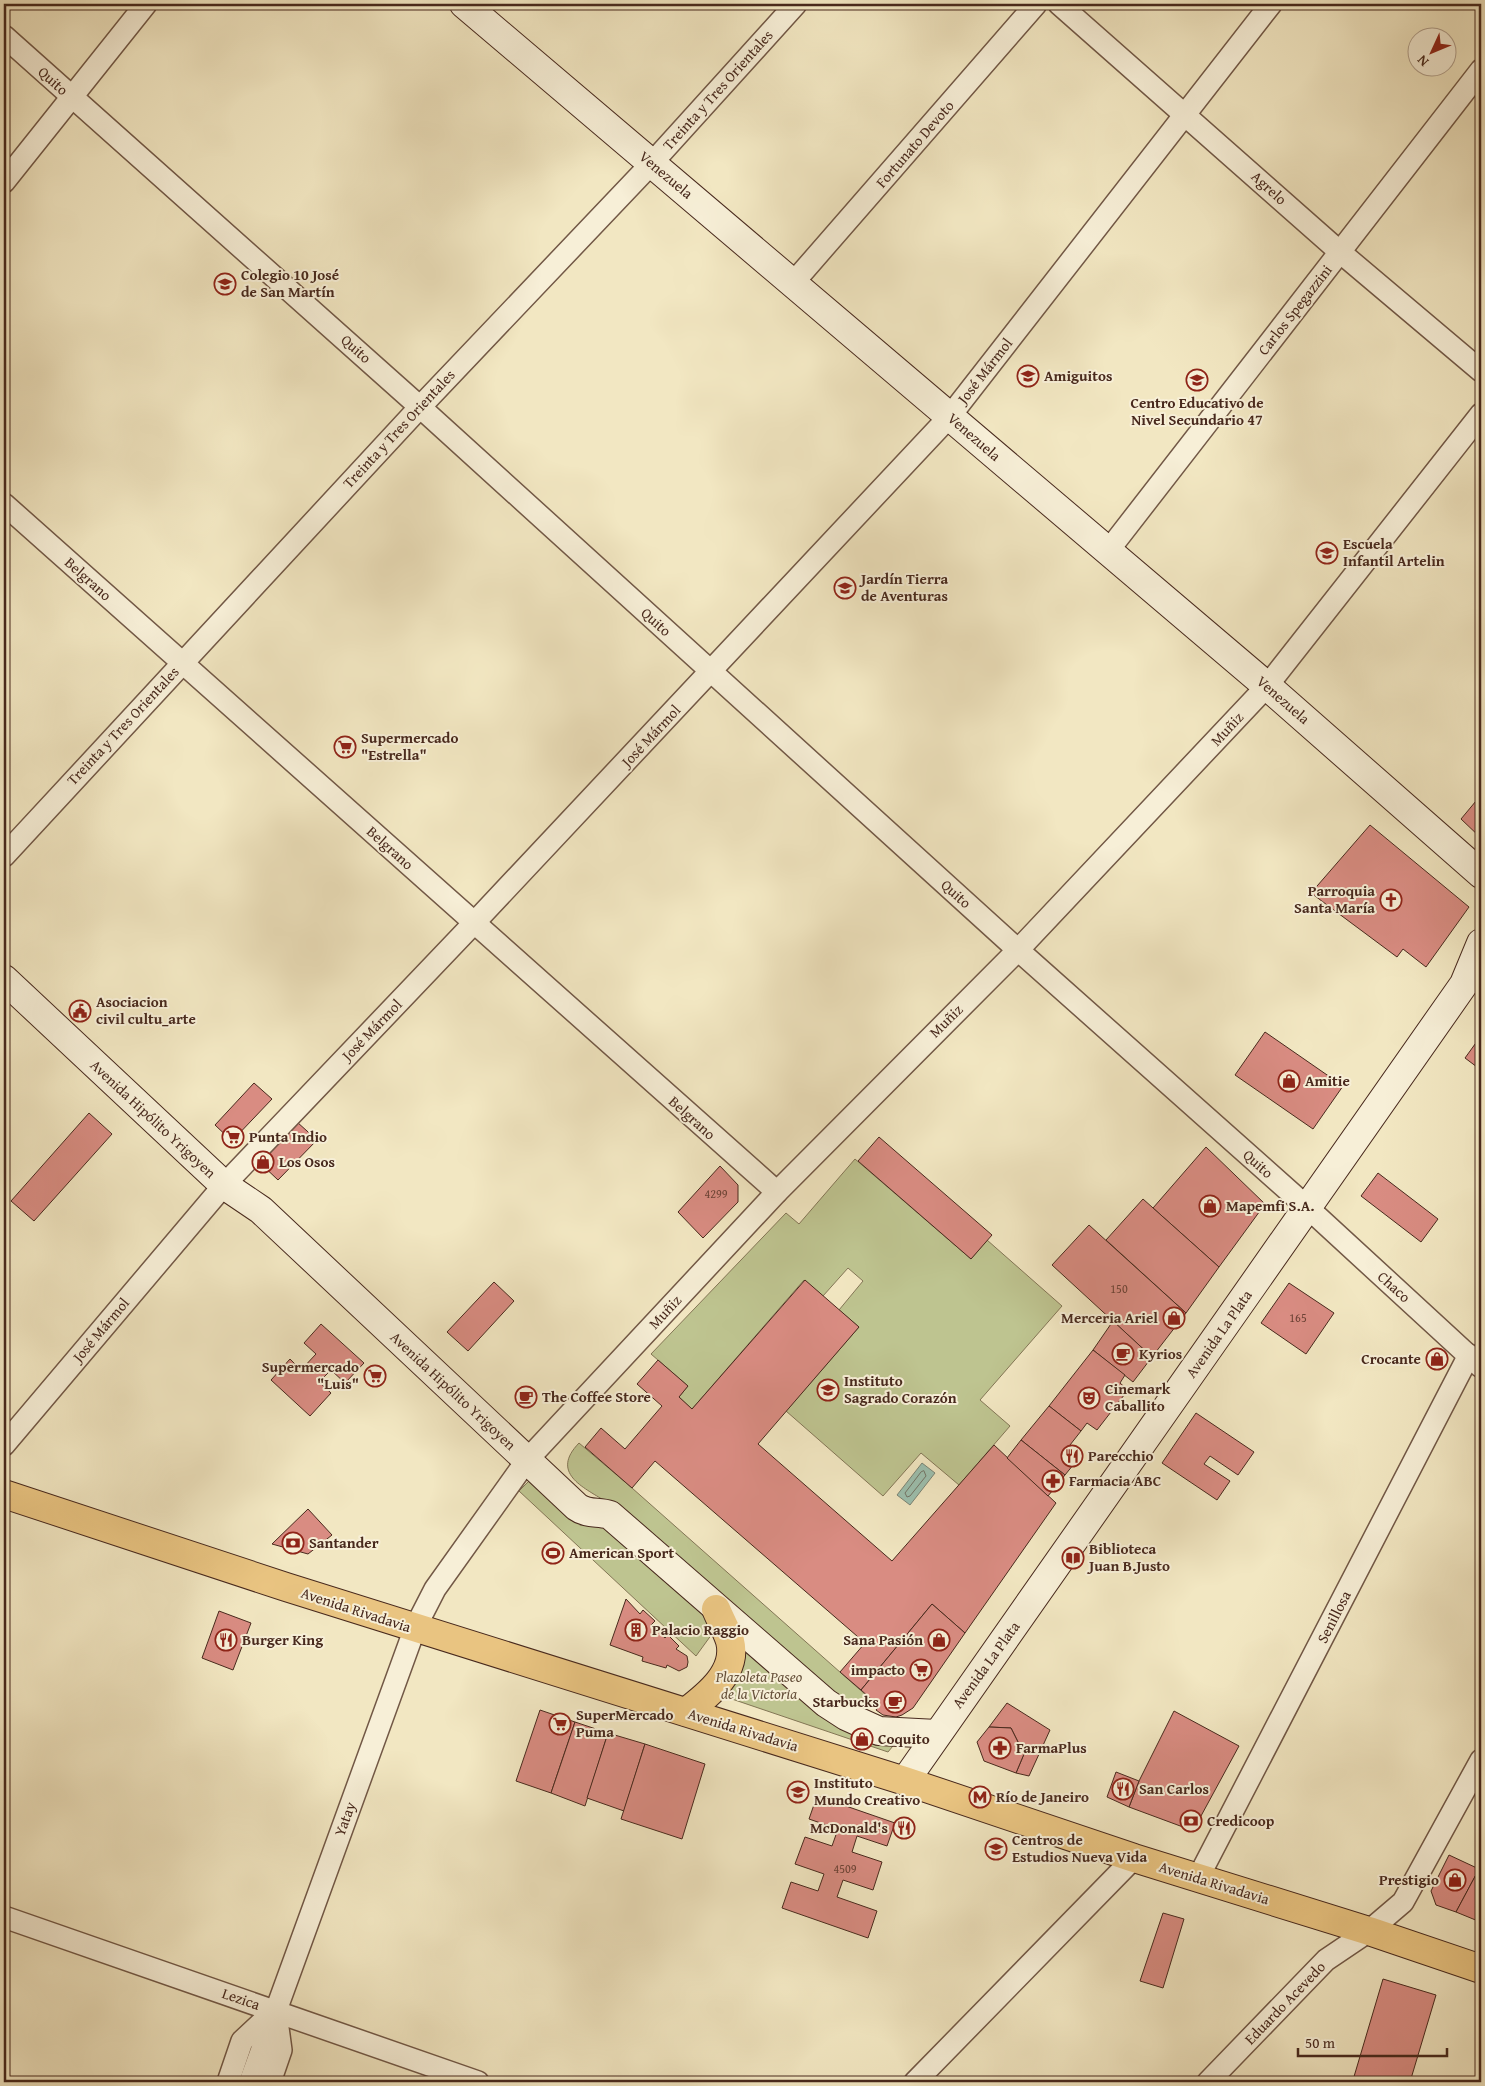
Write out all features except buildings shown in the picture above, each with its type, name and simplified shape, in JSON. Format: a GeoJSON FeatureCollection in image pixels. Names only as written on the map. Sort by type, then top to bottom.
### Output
{"type":"FeatureCollection","features":[{"type":"Feature","properties":{"kind":"main road","name":"Venezuela"},"geometry":{"type":"LineString","coordinates":[[464,4],[1267,686],[1481,874]]}},
{"type":"Feature","properties":{"kind":"main road","name":"Avenida La Plata"},"geometry":{"type":"LineString","coordinates":[[905,1781],[1307,1208],[1473,977],[1481,943]]}},
{"type":"Feature","properties":{"kind":"main road","name":"Avenida Hipólito Yrigoyen"},"geometry":{"type":"LineString","coordinates":[[4,979],[224,1185],[261,1210],[583,1511],[610,1515],[826,1703],[846,1716],[879,1731],[937,1734]]}},
{"type":"Feature","properties":{"kind":"main road","name":"Avenida Rivadavia"},"geometry":{"type":"LineString","coordinates":[[4,1494],[415,1628],[905,1781],[1134,1858],[1369,1931],[1481,1969]]}},
{"type":"Feature","properties":{"kind":"main road"},"geometry":{"type":"LineString","coordinates":[[686,1712],[716,1686],[727,1667],[731,1654],[730,1640],[716,1609]]}},
{"type":"Feature","properties":{"kind":"street"},"geometry":{"type":"LineString","coordinates":[[4,182],[146,4]]}},
{"type":"Feature","properties":{"kind":"street","name":"Treinta y Tres Orientales"},"geometry":{"type":"LineString","coordinates":[[4,856],[420,407],[652,163],[796,4]]}},
{"type":"Feature","properties":{"kind":"street","name":"Fortunato Devoto"},"geometry":{"type":"LineString","coordinates":[[793,283],[1036,4]]}},
{"type":"Feature","properties":{"kind":"street","name":"Agrelo"},"geometry":{"type":"LineString","coordinates":[[1058,4],[1186,114],[1340,252],[1481,371]]}},
{"type":"Feature","properties":{"kind":"street","name":"José Mármol"},"geometry":{"type":"LineString","coordinates":[[4,1445],[224,1185],[711,672],[950,416],[1271,4]]}},
{"type":"Feature","properties":{"kind":"street","name":"Quito"},"geometry":{"type":"LineString","coordinates":[[4,36],[420,407],[1018,950],[1307,1208]]}},
{"type":"Feature","properties":{"kind":"street","name":"Carlos Spegazzini"},"geometry":{"type":"LineString","coordinates":[[1108,551],[1481,70]]}},
{"type":"Feature","properties":{"kind":"street","name":"Muñiz"},"geometry":{"type":"LineString","coordinates":[[415,1628],[435,1589],[527,1460],[776,1192],[1018,950],[1267,686],[1481,414]]}},
{"type":"Feature","properties":{"kind":"street","name":"Belgrano"},"geometry":{"type":"LineString","coordinates":[[4,504],[776,1192]]}},
{"type":"Feature","properties":{"kind":"street","name":"Chaco"},"geometry":{"type":"LineString","coordinates":[[1307,1208],[1475,1361]]}},
{"type":"Feature","properties":{"kind":"street","name":"Senillosa"},"geometry":{"type":"LineString","coordinates":[[1198,1878],[1475,1361]]}},
{"type":"Feature","properties":{"kind":"street","name":"Yatay"},"geometry":{"type":"LineString","coordinates":[[250,2082],[415,1628]]}},
{"type":"Feature","properties":{"kind":"street","name":"Eduardo Acevedo"},"geometry":{"type":"LineString","coordinates":[[1208,2082],[1326,1960],[1369,1931],[1403,1902],[1481,1760]]}},
{"type":"Feature","properties":{"kind":"street"},"geometry":{"type":"LineString","coordinates":[[915,2082],[1134,1858]]}},
{"type":"Feature","properties":{"kind":"street","name":"Lezica"},"geometry":{"type":"LineString","coordinates":[[4,1916],[478,2082]]}},
{"type":"Feature","properties":{"kind":"street","name":"Yatay"},"geometry":{"type":"LineString","coordinates":[[228,2082],[242,2041],[275,2010]]}},
{"type":"Feature","properties":{"kind":"street","name":"Yatay"},"geometry":{"type":"LineString","coordinates":[[270,2082],[281,2050],[275,2010]]}},
{"type":"Feature","properties":{"kind":"green space"},"geometry":{"type":"Polygon","coordinates":[[[855,1159],[971,1259],[987,1240],[1062,1306],[980,1400],[1010,1426],[959,1485],[921,1453],[883,1496],[786,1411],[859,1327],[839,1310],[863,1281],[848,1268],[823,1296],[804,1280],[692,1409],[679,1397],[688,1386],[651,1354],[786,1213],[799,1224],[855,1159]]]}},
{"type":"Feature","properties":{"kind":"green space","name":"Plazoleta Paseo de la Victoria"},"geometry":{"type":"Polygon","coordinates":[[[579,1443],[867,1696],[852,1713],[605,1501],[579,1484],[569,1471],[568,1463],[571,1454],[579,1443]]]}},
{"type":"Feature","properties":{"kind":"green space","name":"Plazoleta Paseo de la Victoria"},"geometry":{"type":"Polygon","coordinates":[[[529,1481],[603,1527],[709,1620],[712,1634],[696,1656],[519,1491],[529,1481]]]}},
{"type":"Feature","properties":{"kind":"green space","name":"Plazoleta Paseo de la Victoria"},"geometry":{"type":"Polygon","coordinates":[[[744,1642],[897,1741],[888,1752],[726,1697],[740,1671],[744,1642]]]}},
{"type":"Feature","properties":{"kind":"water"},"geometry":{"type":"Polygon","coordinates":[[[922,1463],[935,1473],[910,1505],[897,1495],[922,1463]]]}},
{"type":"Feature","properties":{"kind":"railway"},"geometry":{"type":"LineString","coordinates":[[4,2078],[16,2082]]}},
{"type":"Feature","properties":{"kind":"place","name":"Colegio 10 José de San Martín"},"geometry":{"type":"Point","coordinates":[225,284]}},
{"type":"Feature","properties":{"kind":"place","name":"Amiguitos"},"geometry":{"type":"Point","coordinates":[1028,376]}},
{"type":"Feature","properties":{"kind":"place","name":"Centro Educativo de Nivel Secundario 47"},"geometry":{"type":"Point","coordinates":[1197,380]}},
{"type":"Feature","properties":{"kind":"place","name":"Escuela Infantil Artelin"},"geometry":{"type":"Point","coordinates":[1327,553]}},
{"type":"Feature","properties":{"kind":"place","name":"Jardín Tierra de Aventuras"},"geometry":{"type":"Point","coordinates":[845,588]}},
{"type":"Feature","properties":{"kind":"place","name":"Supermercado \"Estrella\""},"geometry":{"type":"Point","coordinates":[345,747]}},
{"type":"Feature","properties":{"kind":"place","name":"Parroquia Santa María"},"geometry":{"type":"Point","coordinates":[1391,900]}},
{"type":"Feature","properties":{"kind":"place","name":"Asociacion civil cultu_arte"},"geometry":{"type":"Point","coordinates":[80,1011]}},
{"type":"Feature","properties":{"kind":"place","name":"Amitie"},"geometry":{"type":"Point","coordinates":[1289,1081]}},
{"type":"Feature","properties":{"kind":"place","name":"Punta Indio"},"geometry":{"type":"Point","coordinates":[233,1137]}},
{"type":"Feature","properties":{"kind":"place","name":"Los Osos"},"geometry":{"type":"Point","coordinates":[263,1162]}},
{"type":"Feature","properties":{"kind":"place","name":"Mapemfi S.A."},"geometry":{"type":"Point","coordinates":[1210,1206]}},
{"type":"Feature","properties":{"kind":"place","name":"Merceria Ariel"},"geometry":{"type":"Point","coordinates":[1174,1318]}},
{"type":"Feature","properties":{"kind":"place","name":"Kyrios"},"geometry":{"type":"Point","coordinates":[1123,1354]}},
{"type":"Feature","properties":{"kind":"place","name":"Crocante"},"geometry":{"type":"Point","coordinates":[1437,1359]}},
{"type":"Feature","properties":{"kind":"place","name":"Supermercado \"Luis\""},"geometry":{"type":"Point","coordinates":[375,1376]}},
{"type":"Feature","properties":{"kind":"place","name":"Instituto Sagrado Corazón"},"geometry":{"type":"Point","coordinates":[828,1390]}},
{"type":"Feature","properties":{"kind":"place","name":"The Coffee Store"},"geometry":{"type":"Point","coordinates":[526,1397]}},
{"type":"Feature","properties":{"kind":"place","name":"Cinemark Caballito"},"geometry":{"type":"Point","coordinates":[1089,1398]}},
{"type":"Feature","properties":{"kind":"place","name":"Parecchio"},"geometry":{"type":"Point","coordinates":[1072,1456]}},
{"type":"Feature","properties":{"kind":"place","name":"Farmacia ABC"},"geometry":{"type":"Point","coordinates":[1053,1481]}},
{"type":"Feature","properties":{"kind":"place","name":"Santander"},"geometry":{"type":"Point","coordinates":[293,1543]}},
{"type":"Feature","properties":{"kind":"place","name":"American Sport"},"geometry":{"type":"Point","coordinates":[553,1553]}},
{"type":"Feature","properties":{"kind":"place","name":"Biblioteca Juan B.Justo"},"geometry":{"type":"Point","coordinates":[1073,1558]}},
{"type":"Feature","properties":{"kind":"place","name":"Palacio Raggio"},"geometry":{"type":"Point","coordinates":[636,1630]}},
{"type":"Feature","properties":{"kind":"place","name":"Burger King"},"geometry":{"type":"Point","coordinates":[226,1640]}},
{"type":"Feature","properties":{"kind":"place","name":"Sana Pasión"},"geometry":{"type":"Point","coordinates":[939,1640]}},
{"type":"Feature","properties":{"kind":"place","name":"impacto"},"geometry":{"type":"Point","coordinates":[921,1670]}},
{"type":"Feature","properties":{"kind":"place","name":"Starbucks"},"geometry":{"type":"Point","coordinates":[895,1702]}},
{"type":"Feature","properties":{"kind":"place","name":"SuperMercado Puma"},"geometry":{"type":"Point","coordinates":[560,1724]}},
{"type":"Feature","properties":{"kind":"place","name":"Coquito"},"geometry":{"type":"Point","coordinates":[862,1739]}},
{"type":"Feature","properties":{"kind":"place","name":"FarmaPlus"},"geometry":{"type":"Point","coordinates":[1000,1748]}},
{"type":"Feature","properties":{"kind":"place","name":"San Carlos"},"geometry":{"type":"Point","coordinates":[1123,1789]}},
{"type":"Feature","properties":{"kind":"place","name":"Instituto Mundo Creativo"},"geometry":{"type":"Point","coordinates":[798,1792]}},
{"type":"Feature","properties":{"kind":"place","name":"Río de Janeiro"},"geometry":{"type":"Point","coordinates":[980,1797]}},
{"type":"Feature","properties":{"kind":"place","name":"Credicoop"},"geometry":{"type":"Point","coordinates":[1191,1821]}},
{"type":"Feature","properties":{"kind":"place","name":"McDonald's"},"geometry":{"type":"Point","coordinates":[904,1828]}},
{"type":"Feature","properties":{"kind":"place","name":"Centros de Estudios Nueva Vida"},"geometry":{"type":"Point","coordinates":[996,1849]}},
{"type":"Feature","properties":{"kind":"place","name":"Prestigio"},"geometry":{"type":"Point","coordinates":[1455,1880]}}]}
